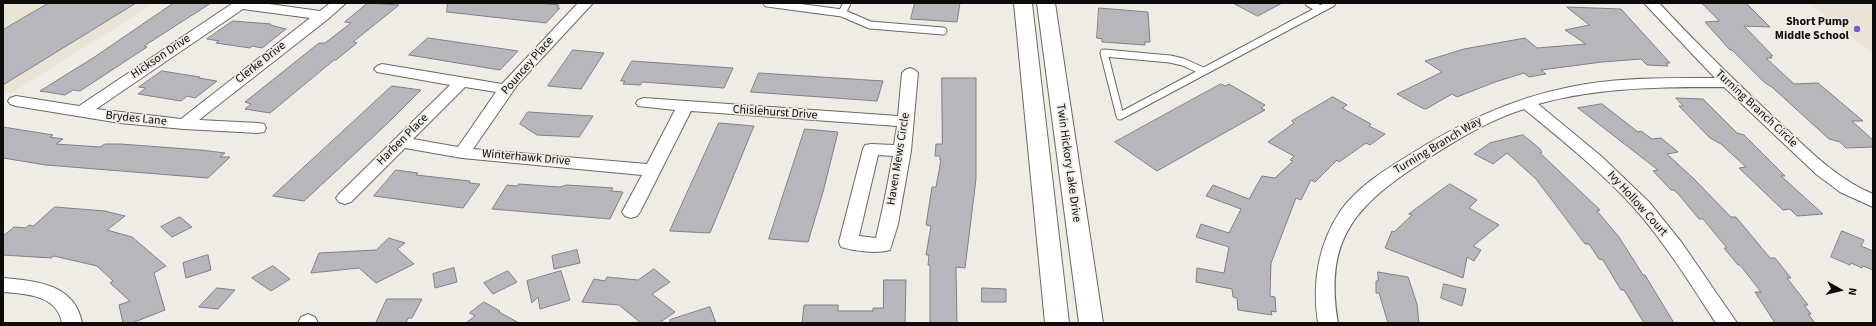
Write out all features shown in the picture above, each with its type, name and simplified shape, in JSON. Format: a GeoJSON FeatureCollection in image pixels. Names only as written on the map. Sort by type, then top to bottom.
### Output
{"type":"FeatureCollection","features":[{"type":"Feature","properties":{"kind":"street","name":"Clerke Drive"},"geometry":{"type":"LineString","coordinates":[[184,124],[340,3]]}},
{"type":"Feature","properties":{"kind":"street","name":"Pouncey Place"},"geometry":{"type":"LineString","coordinates":[[462,153],[512,81],[586,3]]}},
{"type":"Feature","properties":{"kind":"street"},"geometry":{"type":"LineString","coordinates":[[1023,3],[1057,323]]}},
{"type":"Feature","properties":{"kind":"street","name":"Twin Hickory Lake Drive"},"geometry":{"type":"LineString","coordinates":[[1046,3],[1091,323]]}},
{"type":"Feature","properties":{"kind":"street","name":"Turning Branch Circle"},"geometry":{"type":"LineString","coordinates":[[1650,3],[1726,82],[1837,183],[1860,196],[1873,201]]}},
{"type":"Feature","properties":{"kind":"street"},"geometry":{"type":"LineString","coordinates":[[241,4],[323,16]]}},
{"type":"Feature","properties":{"kind":"street","name":"Hickson Drive"},"geometry":{"type":"LineString","coordinates":[[81,112],[241,4]]}},
{"type":"Feature","properties":{"kind":"street"},"geometry":{"type":"LineString","coordinates":[[382,69],[506,89]]}},
{"type":"Feature","properties":{"kind":"street","name":"Haven Mews Circle"},"geometry":{"type":"LineString","coordinates":[[902,151],[872,149],[848,242],[883,244],[897,187],[902,151],[906,122],[910,73]]}},
{"type":"Feature","properties":{"kind":"street","name":"Harben Place"},"geometry":{"type":"LineString","coordinates":[[344,198],[461,82]]}},
{"type":"Feature","properties":{"kind":"street","name":"Turning Branch Way"},"geometry":{"type":"LineString","coordinates":[[1328,323],[1325,289],[1327,266],[1332,244],[1341,225],[1358,202],[1383,180],[1469,125],[1498,112],[1549,96],[1632,84],[1726,82]]}},
{"type":"Feature","properties":{"kind":"street","name":"Brydes Lane"},"geometry":{"type":"LineString","coordinates":[[16,101],[120,118],[184,124],[258,128]]}},
{"type":"Feature","properties":{"kind":"street","name":"Chislehurst Drive"},"geometry":{"type":"LineString","coordinates":[[644,103],[906,122]]}},
{"type":"Feature","properties":{"kind":"street","name":"Ivy Hollow Court"},"geometry":{"type":"LineString","coordinates":[[1527,103],[1602,166],[1656,222],[1683,257],[1727,323]]}},
{"type":"Feature","properties":{"kind":"street"},"geometry":{"type":"LineString","coordinates":[[631,212],[685,107]]}},
{"type":"Feature","properties":{"kind":"street","name":"Winterhawk Drive"},"geometry":{"type":"LineString","coordinates":[[400,142],[462,153],[653,170]]}},
{"type":"Feature","properties":{"kind":"street"},"geometry":{"type":"LineString","coordinates":[[3,285],[38,289],[55,296],[66,306],[72,323]]}},
{"type":"Feature","properties":{"kind":"lane"},"geometry":{"type":"LineString","coordinates":[[767,3],[842,13],[870,25],[943,31]]}},
{"type":"Feature","properties":{"kind":"lane"},"geometry":{"type":"LineString","coordinates":[[842,13],[847,3]]}},
{"type":"Feature","properties":{"kind":"lane"},"geometry":{"type":"LineString","coordinates":[[1309,3],[1320,9]]}},
{"type":"Feature","properties":{"kind":"lane"},"geometry":{"type":"LineString","coordinates":[[1203,71],[1183,62],[1170,59],[1104,53],[1120,116],[1332,3]]}},
{"type":"Feature","properties":{"kind":"shaded area"},"geometry":{"type":"Polygon","coordinates":[[[3,3],[155,3],[11,93],[3,92],[3,3]]]}},
{"type":"Feature","properties":{"kind":"shaded area","name":"Short Pump Middle School"},"geometry":{"type":"Polygon","coordinates":[[[1810,3],[1873,3],[1873,54],[1810,3]]]}},
{"type":"Feature","properties":{"kind":"building"},"geometry":{"type":"Polygon","coordinates":[[[49,3],[136,3],[3,85],[3,30],[49,3]]]}},
{"type":"Feature","properties":{"kind":"building"},"geometry":{"type":"Polygon","coordinates":[[[174,3],[211,3],[144,46],[147,47],[80,91],[73,90],[65,95],[40,91],[93,58],[174,3]]]}},
{"type":"Feature","properties":{"kind":"building"},"geometry":{"type":"Polygon","coordinates":[[[368,3],[399,5],[353,42],[357,43],[270,113],[245,109],[251,104],[245,102],[319,43],[325,43],[351,23],[345,22],[368,3]]]}},
{"type":"Feature","properties":{"kind":"building"},"geometry":{"type":"Polygon","coordinates":[[[448,3],[539,3],[559,5],[557,8],[560,8],[546,23],[447,12],[448,3]]]}},
{"type":"Feature","properties":{"kind":"building"},"geometry":{"type":"Polygon","coordinates":[[[915,3],[960,3],[957,22],[911,19],[915,3]]]}},
{"type":"Feature","properties":{"kind":"building"},"geometry":{"type":"Polygon","coordinates":[[[1233,3],[1282,3],[1258,16],[1233,3]]]}},
{"type":"Feature","properties":{"kind":"building"},"geometry":{"type":"Polygon","coordinates":[[[1702,3],[1746,3],[1770,27],[1744,26],[1773,56],[1770,56],[1772,58],[1766,58],[1794,84],[1818,83],[1863,121],[1852,121],[1873,140],[1873,147],[1846,148],[1840,142],[1829,139],[1773,88],[1764,82],[1732,50],[1730,50],[1705,22],[1719,21],[1702,3]]]}},
{"type":"Feature","properties":{"kind":"building"},"geometry":{"type":"Polygon","coordinates":[[[1567,7],[1621,9],[1670,63],[1666,63],[1668,66],[1647,65],[1641,59],[1602,62],[1541,70],[1546,74],[1529,77],[1524,73],[1495,82],[1457,97],[1452,94],[1426,109],[1397,94],[1442,72],[1425,61],[1464,49],[1525,38],[1537,48],[1586,44],[1565,30],[1589,25],[1567,7]]]}},
{"type":"Feature","properties":{"kind":"building"},"geometry":{"type":"Polygon","coordinates":[[[1099,8],[1148,12],[1150,42],[1145,42],[1145,45],[1102,42],[1102,39],[1097,38],[1099,8]]]}},
{"type":"Feature","properties":{"kind":"building"},"geometry":{"type":"Polygon","coordinates":[[[233,21],[271,24],[270,25],[286,29],[262,48],[252,46],[250,48],[216,43],[219,41],[207,39],[233,21]]]}},
{"type":"Feature","properties":{"kind":"building"},"geometry":{"type":"Polygon","coordinates":[[[428,38],[518,51],[500,70],[409,55],[428,38]]]}},
{"type":"Feature","properties":{"kind":"building"},"geometry":{"type":"Polygon","coordinates":[[[573,50],[604,53],[581,89],[548,86],[573,50]]]}},
{"type":"Feature","properties":{"kind":"building"},"geometry":{"type":"Polygon","coordinates":[[[632,61],[733,68],[724,88],[643,82],[640,85],[623,84],[625,81],[621,81],[632,61]]]}},
{"type":"Feature","properties":{"kind":"building"},"geometry":{"type":"Polygon","coordinates":[[[162,71],[217,81],[195,98],[187,96],[181,101],[138,94],[146,88],[139,87],[162,71]]]}},
{"type":"Feature","properties":{"kind":"building"},"geometry":{"type":"Polygon","coordinates":[[[759,73],[883,81],[877,101],[751,92],[759,73]]]}},
{"type":"Feature","properties":{"kind":"building"},"geometry":{"type":"Polygon","coordinates":[[[942,78],[976,78],[976,179],[965,268],[956,267],[957,323],[930,323],[930,265],[928,265],[929,255],[926,255],[931,226],[926,225],[932,187],[936,187],[941,160],[940,156],[935,156],[936,144],[942,144],[942,78]]]}},
{"type":"Feature","properties":{"kind":"building"},"geometry":{"type":"Polygon","coordinates":[[[1221,84],[1225,86],[1229,84],[1265,105],[1261,108],[1265,110],[1157,171],[1115,142],[1221,84]]]}},
{"type":"Feature","properties":{"kind":"building"},"geometry":{"type":"Polygon","coordinates":[[[392,86],[421,90],[304,201],[273,196],[392,86]]]}},
{"type":"Feature","properties":{"kind":"building"},"geometry":{"type":"Polygon","coordinates":[[[1333,97],[1347,105],[1342,108],[1371,124],[1369,126],[1385,134],[1370,145],[1366,143],[1339,162],[1337,160],[1315,182],[1311,180],[1301,200],[1296,198],[1271,263],[1270,296],[1275,297],[1276,312],[1271,311],[1272,315],[1238,310],[1237,298],[1233,297],[1232,289],[1196,282],[1197,268],[1224,273],[1229,247],[1196,237],[1201,224],[1229,233],[1241,209],[1206,196],[1213,185],[1249,199],[1262,176],[1275,178],[1293,161],[1290,160],[1294,156],[1268,142],[1294,123],[1292,121],[1333,97]]]}},
{"type":"Feature","properties":{"kind":"building"},"geometry":{"type":"Polygon","coordinates":[[[1676,98],[1703,99],[1737,133],[1744,135],[1785,176],[1781,176],[1823,214],[1797,216],[1790,209],[1783,210],[1739,168],[1746,167],[1721,144],[1710,138],[1679,106],[1683,106],[1676,98]]]}},
{"type":"Feature","properties":{"kind":"building"},"geometry":{"type":"Polygon","coordinates":[[[1602,104],[1638,132],[1641,131],[1652,139],[1661,138],[1678,152],[1667,154],[1731,217],[1736,217],[1770,258],[1775,258],[1791,278],[1787,278],[1808,305],[1804,305],[1811,314],[1808,314],[1815,323],[1775,323],[1755,292],[1761,292],[1740,265],[1738,265],[1724,248],[1727,248],[1703,219],[1699,219],[1680,196],[1674,190],[1671,190],[1653,171],[1658,170],[1578,108],[1602,104]]]}},
{"type":"Feature","properties":{"kind":"building"},"geometry":{"type":"Polygon","coordinates":[[[528,112],[593,116],[579,137],[537,135],[520,124],[528,112]]]}},
{"type":"Feature","properties":{"kind":"building"},"geometry":{"type":"Polygon","coordinates":[[[719,123],[754,126],[710,233],[670,231],[719,123]]]}},
{"type":"Feature","properties":{"kind":"building"},"geometry":{"type":"Polygon","coordinates":[[[3,127],[53,135],[50,137],[63,139],[56,144],[100,147],[105,144],[120,144],[201,150],[225,153],[220,157],[230,157],[208,178],[46,165],[3,158],[3,127]]]}},
{"type":"Feature","properties":{"kind":"building"},"geometry":{"type":"Polygon","coordinates":[[[805,129],[838,132],[823,192],[808,242],[769,239],[805,129]]]}},
{"type":"Feature","properties":{"kind":"building"},"geometry":{"type":"Polygon","coordinates":[[[1523,135],[1539,148],[1542,152],[1540,153],[1600,210],[1597,211],[1619,237],[1643,275],[1645,275],[1674,323],[1644,323],[1624,290],[1621,290],[1603,260],[1599,259],[1589,244],[1585,244],[1536,179],[1507,153],[1493,164],[1474,154],[1490,143],[1523,135]]]}},
{"type":"Feature","properties":{"kind":"building"},"geometry":{"type":"Polygon","coordinates":[[[396,170],[418,173],[416,175],[470,181],[469,183],[480,184],[463,208],[374,196],[396,170]]]}},
{"type":"Feature","properties":{"kind":"building"},"geometry":{"type":"Polygon","coordinates":[[[519,184],[559,187],[567,185],[613,188],[611,191],[623,192],[610,219],[492,209],[507,185],[517,186],[519,184]]]}},
{"type":"Feature","properties":{"kind":"building"},"geometry":{"type":"Polygon","coordinates":[[[1450,184],[1477,200],[1469,208],[1499,225],[1473,246],[1481,250],[1474,261],[1467,257],[1463,278],[1385,248],[1392,231],[1394,232],[1412,215],[1409,214],[1450,184]]]}},
{"type":"Feature","properties":{"kind":"building"},"geometry":{"type":"Polygon","coordinates":[[[55,207],[105,211],[125,216],[107,230],[132,237],[166,266],[154,273],[165,310],[132,323],[123,323],[119,305],[130,301],[110,283],[113,281],[97,266],[54,256],[51,258],[3,255],[3,236],[14,227],[26,228],[29,225],[33,226],[55,207]]]}},
{"type":"Feature","properties":{"kind":"building"},"geometry":{"type":"Polygon","coordinates":[[[180,217],[192,227],[172,237],[161,227],[180,217]]]}},
{"type":"Feature","properties":{"kind":"building"},"geometry":{"type":"Polygon","coordinates":[[[1842,231],[1864,240],[1861,246],[1873,251],[1873,270],[1863,266],[1862,268],[1851,263],[1850,265],[1831,257],[1842,231]]]}},
{"type":"Feature","properties":{"kind":"building"},"geometry":{"type":"Polygon","coordinates":[[[389,238],[405,243],[397,249],[414,264],[376,283],[359,268],[311,273],[319,253],[376,250],[389,238]]]}},
{"type":"Feature","properties":{"kind":"building"},"geometry":{"type":"Polygon","coordinates":[[[577,250],[580,263],[554,269],[552,256],[577,250]]]}},
{"type":"Feature","properties":{"kind":"building"},"geometry":{"type":"Polygon","coordinates":[[[208,255],[211,270],[186,278],[183,263],[208,255]]]}},
{"type":"Feature","properties":{"kind":"building"},"geometry":{"type":"Polygon","coordinates":[[[273,266],[290,279],[271,291],[252,278],[273,266]]]}},
{"type":"Feature","properties":{"kind":"building"},"geometry":{"type":"Polygon","coordinates":[[[454,268],[457,282],[435,288],[433,274],[454,268]]]}},
{"type":"Feature","properties":{"kind":"building"},"geometry":{"type":"Polygon","coordinates":[[[654,269],[670,282],[652,294],[675,312],[659,323],[641,323],[619,305],[582,302],[594,279],[605,281],[607,277],[638,280],[654,269]]]}},
{"type":"Feature","properties":{"kind":"building"},"geometry":{"type":"Polygon","coordinates":[[[508,271],[517,282],[493,294],[484,283],[508,271]]]}},
{"type":"Feature","properties":{"kind":"building"},"geometry":{"type":"Polygon","coordinates":[[[561,271],[570,300],[540,309],[538,297],[532,303],[527,281],[561,271]]]}},
{"type":"Feature","properties":{"kind":"building"},"geometry":{"type":"Polygon","coordinates":[[[1378,272],[1408,277],[1417,304],[1419,323],[1388,323],[1379,293],[1376,293],[1378,272]]]}},
{"type":"Feature","properties":{"kind":"building"},"geometry":{"type":"Polygon","coordinates":[[[884,280],[906,280],[905,323],[802,323],[804,305],[838,305],[838,311],[873,311],[873,308],[883,308],[884,280]]]}},
{"type":"Feature","properties":{"kind":"building"},"geometry":{"type":"Polygon","coordinates":[[[1444,284],[1466,289],[1462,306],[1441,298],[1444,284]]]}},
{"type":"Feature","properties":{"kind":"building"},"geometry":{"type":"Polygon","coordinates":[[[217,288],[235,290],[218,309],[199,307],[217,288]]]}},
{"type":"Feature","properties":{"kind":"building"},"geometry":{"type":"Polygon","coordinates":[[[982,288],[1006,289],[1006,302],[982,302],[982,288]]]}},
{"type":"Feature","properties":{"kind":"building"},"geometry":{"type":"Polygon","coordinates":[[[387,299],[422,299],[412,318],[408,318],[406,323],[376,323],[387,299]]]}},
{"type":"Feature","properties":{"kind":"building"},"geometry":{"type":"Polygon","coordinates":[[[484,302],[519,323],[466,323],[475,316],[470,313],[484,302]]]}},
{"type":"Feature","properties":{"kind":"building"},"geometry":{"type":"Polygon","coordinates":[[[710,307],[716,323],[670,323],[670,320],[710,307]]]}},
{"type":"Feature","properties":{"kind":"place","name":"Short Pump Middle School"},"geometry":{"type":"Point","coordinates":[1857,29]}}]}
